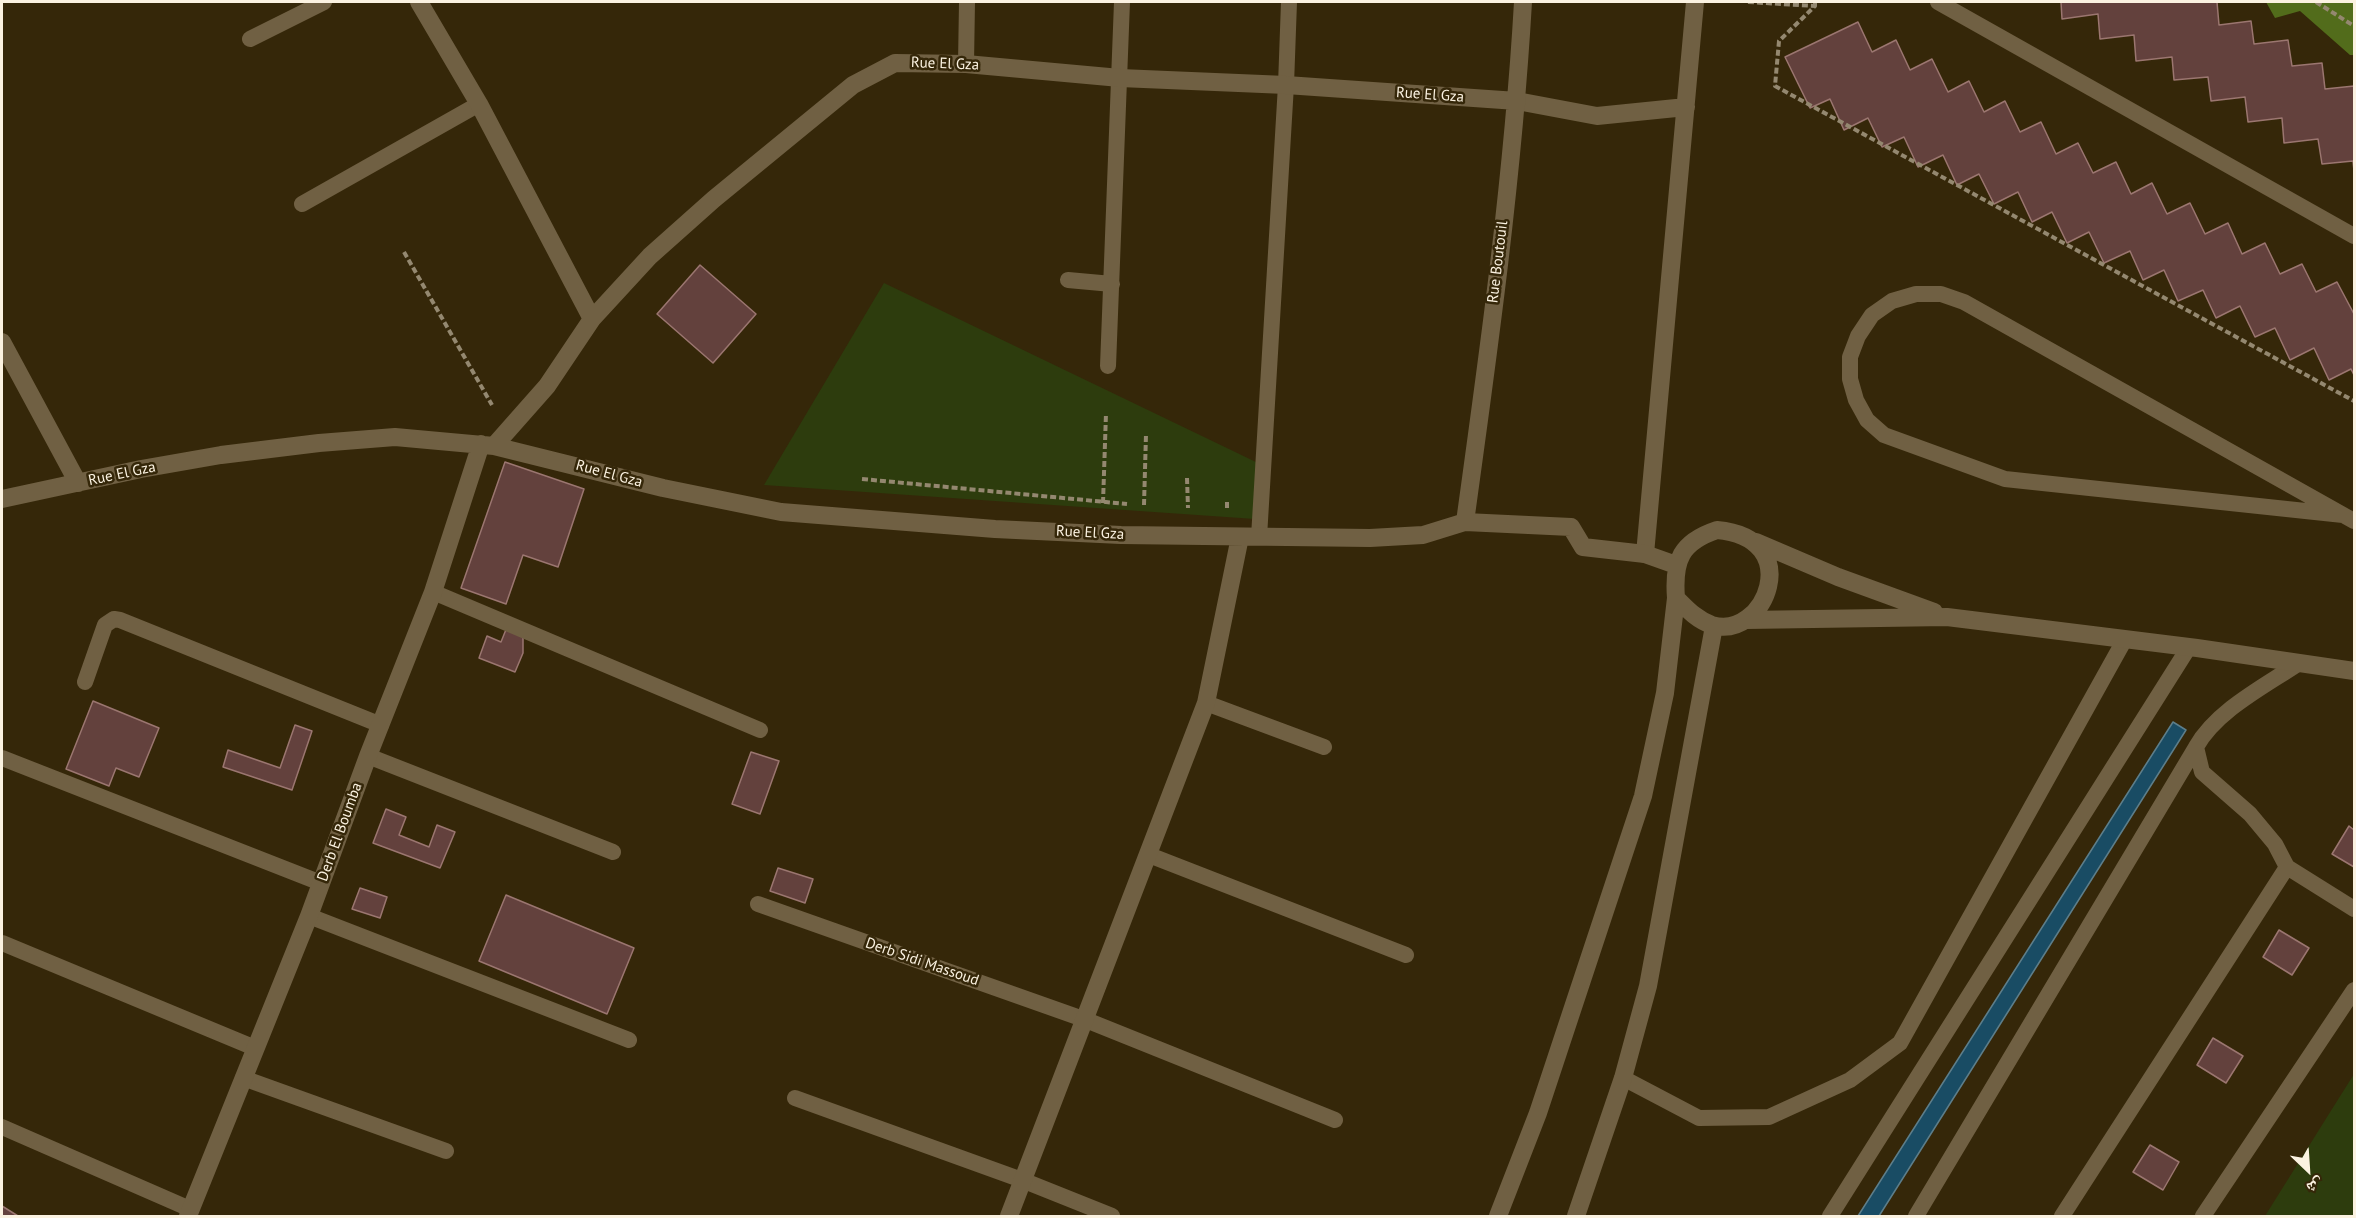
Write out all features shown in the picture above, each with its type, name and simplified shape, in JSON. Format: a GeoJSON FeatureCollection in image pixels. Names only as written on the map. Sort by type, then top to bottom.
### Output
{"type":"FeatureCollection","features":[{"type":"Feature","properties":{"kind":"street"},"geometry":{"type":"LineString","coordinates":[[419,2],[479,104],[592,319]]}},
{"type":"Feature","properties":{"kind":"street","name":"Rue Boutouil"},"geometry":{"type":"LineString","coordinates":[[1465,522],[1483,394],[1517,100],[1523,2]]}},
{"type":"Feature","properties":{"kind":"street"},"geometry":{"type":"LineString","coordinates":[[1645,554],[1695,2]]}},
{"type":"Feature","properties":{"kind":"street","name":"Rue El Gza"},"geometry":{"type":"LineString","coordinates":[[488,445],[547,386],[592,319],[650,256],[714,199],[853,85],[895,63],[966,64],[1120,78],[1286,85],[1517,100],[1597,116],[1686,107]]}},
{"type":"Feature","properties":{"kind":"street"},"geometry":{"type":"LineString","coordinates":[[2,342],[78,483]]}},
{"type":"Feature","properties":{"kind":"street","name":"Rue El Gza"},"geometry":{"type":"LineString","coordinates":[[2,499],[221,455],[319,443],[395,437],[488,445],[663,488],[781,512],[1101,534],[1240,537],[1423,535],[1465,522],[1571,527],[1583,548],[1645,554],[1676,565]]}},
{"type":"Feature","properties":{"kind":"street","name":"Derb El Boumba"},"geometry":{"type":"LineString","coordinates":[[189,1213],[309,916],[488,445]]}},
{"type":"Feature","properties":{"kind":"street"},"geometry":{"type":"LineString","coordinates":[[1498,1216],[1538,1113],[1643,796],[1665,693],[1676,598],[1676,565],[1685,548],[1699,536],[1717,530],[1736,531],[1838,577],[1947,617]]}},
{"type":"Feature","properties":{"kind":"street"},"geometry":{"type":"LineString","coordinates":[[1009,1216],[1206,703],[1240,537]]}},
{"type":"Feature","properties":{"kind":"street"},"geometry":{"type":"LineString","coordinates":[[1746,620],[1760,608],[1768,590],[1770,572],[1765,554],[1753,540]]}},
{"type":"Feature","properties":{"kind":"street"},"geometry":{"type":"LineString","coordinates":[[1676,598],[1692,615],[1714,626],[1746,620],[1947,617],[2188,647],[2355,671]]}},
{"type":"Feature","properties":{"kind":"street"},"geometry":{"type":"LineString","coordinates":[[1576,1216],[1623,1078],[1648,986],[1714,626]]}},
{"type":"Feature","properties":{"kind":"lane"},"geometry":{"type":"LineString","coordinates":[[250,39],[324,2]]}},
{"type":"Feature","properties":{"kind":"lane"},"geometry":{"type":"LineString","coordinates":[[966,2],[966,64]]}},
{"type":"Feature","properties":{"kind":"lane"},"geometry":{"type":"LineString","coordinates":[[1108,366],[1122,2]]}},
{"type":"Feature","properties":{"kind":"lane"},"geometry":{"type":"LineString","coordinates":[[1258,537],[1286,85],[1289,2]]}},
{"type":"Feature","properties":{"kind":"lane"},"geometry":{"type":"LineString","coordinates":[[1938,2],[2355,236]]}},
{"type":"Feature","properties":{"kind":"lane"},"geometry":{"type":"LineString","coordinates":[[302,204],[479,104]]}},
{"type":"Feature","properties":{"kind":"lane"},"geometry":{"type":"LineString","coordinates":[[1068,280],[1112,284]]}},
{"type":"Feature","properties":{"kind":"lane"},"geometry":{"type":"LineString","coordinates":[[1916,294],[1941,294],[1974,308],[2349,518],[2005,479],[1884,435],[1868,420],[1856,400],[1850,379],[1850,357],[1858,336],[1872,315],[1892,301],[1916,294]]}},
{"type":"Feature","properties":{"kind":"lane"},"geometry":{"type":"LineString","coordinates":[[433,592],[760,730]]}},
{"type":"Feature","properties":{"kind":"lane"},"geometry":{"type":"LineString","coordinates":[[86,682],[105,625],[114,619],[381,725]]}},
{"type":"Feature","properties":{"kind":"lane"},"geometry":{"type":"LineString","coordinates":[[1623,1078],[1699,1118],[1769,1117],[1850,1080],[1900,1043],[2125,639]]}},
{"type":"Feature","properties":{"kind":"lane"},"geometry":{"type":"LineString","coordinates":[[1830,1216],[2188,647]]}},
{"type":"Feature","properties":{"kind":"lane"},"geometry":{"type":"LineString","coordinates":[[1916,1216],[2203,735],[2243,701],[2299,663]]}},
{"type":"Feature","properties":{"kind":"lane"},"geometry":{"type":"LineString","coordinates":[[1206,703],[1324,747]]}},
{"type":"Feature","properties":{"kind":"lane"},"geometry":{"type":"LineString","coordinates":[[2196,747],[2202,772],[2250,814],[2275,844],[2287,867],[2355,909]]}},
{"type":"Feature","properties":{"kind":"lane"},"geometry":{"type":"LineString","coordinates":[[368,756],[614,852]]}},
{"type":"Feature","properties":{"kind":"lane"},"geometry":{"type":"LineString","coordinates":[[2,758],[321,883]]}},
{"type":"Feature","properties":{"kind":"lane"},"geometry":{"type":"LineString","coordinates":[[1149,855],[1406,955]]}},
{"type":"Feature","properties":{"kind":"lane"},"geometry":{"type":"LineString","coordinates":[[2062,1216],[2287,867]]}},
{"type":"Feature","properties":{"kind":"lane","name":"Derb Sidi Massoud"},"geometry":{"type":"LineString","coordinates":[[758,904],[1086,1020],[1335,1120]]}},
{"type":"Feature","properties":{"kind":"lane"},"geometry":{"type":"LineString","coordinates":[[309,916],[628,1040]]}},
{"type":"Feature","properties":{"kind":"lane"},"geometry":{"type":"LineString","coordinates":[[2,943],[255,1048]]}},
{"type":"Feature","properties":{"kind":"lane"},"geometry":{"type":"LineString","coordinates":[[2203,1216],[2355,990]]}},
{"type":"Feature","properties":{"kind":"lane"},"geometry":{"type":"LineString","coordinates":[[243,1078],[446,1151]]}},
{"type":"Feature","properties":{"kind":"lane"},"geometry":{"type":"LineString","coordinates":[[795,1098],[1022,1180],[1112,1216]]}},
{"type":"Feature","properties":{"kind":"lane"},"geometry":{"type":"LineString","coordinates":[[2,1127],[189,1213]]}},
{"type":"Feature","properties":{"kind":"path"},"geometry":{"type":"LineString","coordinates":[[1748,2],[1815,4]]}},
{"type":"Feature","properties":{"kind":"path"},"geometry":{"type":"LineString","coordinates":[[2316,2],[2355,26]]}},
{"type":"Feature","properties":{"kind":"path"},"geometry":{"type":"LineString","coordinates":[[1815,4],[1779,41],[1775,86],[2355,400]]}},
{"type":"Feature","properties":{"kind":"path"},"geometry":{"type":"LineString","coordinates":[[404,252],[506,429]]}},
{"type":"Feature","properties":{"kind":"path"},"geometry":{"type":"LineString","coordinates":[[1101,534],[1106,413]]}},
{"type":"Feature","properties":{"kind":"path"},"geometry":{"type":"LineString","coordinates":[[1144,505],[1146,434]]}},
{"type":"Feature","properties":{"kind":"path"},"geometry":{"type":"LineString","coordinates":[[1187,478],[1188,508]]}},
{"type":"Feature","properties":{"kind":"path"},"geometry":{"type":"LineString","coordinates":[[862,479],[1155,506]]}},
{"type":"Feature","properties":{"kind":"path"},"geometry":{"type":"LineString","coordinates":[[1177,508],[1198,509]]}},
{"type":"Feature","properties":{"kind":"path"},"geometry":{"type":"LineString","coordinates":[[1217,511],[1227,512]]}},
{"type":"Feature","properties":{"kind":"green space"},"geometry":{"type":"Polygon","coordinates":[[[2266,2],[2354,2],[2354,55],[2350,55],[2300,11],[2275,18],[2266,2]]]}},
{"type":"Feature","properties":{"kind":"green space"},"geometry":{"type":"Polygon","coordinates":[[[884,283],[1258,463],[1255,519],[764,485],[884,283]]]}},
{"type":"Feature","properties":{"kind":"green space"},"geometry":{"type":"Polygon","coordinates":[[[2354,1074],[2354,1216],[2265,1216],[2354,1074]]]}},
{"type":"Feature","properties":{"kind":"water"},"geometry":{"type":"Polygon","coordinates":[[[2173,722],[2186,730],[1879,1216],[1858,1216],[2173,722]]]}},
{"type":"Feature","properties":{"kind":"building"},"geometry":{"type":"Polygon","coordinates":[[[2061,2],[2217,2],[2219,25],[2251,21],[2254,44],[2288,40],[2292,66],[2322,63],[2325,89],[2354,86],[2354,171],[2353,161],[2322,164],[2318,139],[2284,143],[2282,118],[2248,122],[2245,97],[2211,101],[2208,77],[2174,80],[2172,57],[2136,61],[2134,35],[2100,39],[2098,14],[2062,19],[2061,2]]]}},
{"type":"Feature","properties":{"kind":"building"},"geometry":{"type":"Polygon","coordinates":[[[1858,22],[1872,52],[1896,40],[1910,70],[1932,59],[1948,92],[1969,81],[1984,112],[2005,101],[2020,132],[2041,122],[2056,154],[2078,143],[2093,173],[2116,162],[2131,194],[2152,183],[2167,214],[2190,203],[2205,234],[2228,223],[2242,254],[2265,243],[2280,274],[2302,264],[2316,292],[2337,282],[2354,314],[2354,375],[2351,369],[2329,380],[2314,348],[2290,360],[2275,328],[2255,337],[2240,306],[2216,318],[2203,290],[2178,301],[2164,270],[2143,280],[2130,251],[2104,263],[2089,232],[2067,243],[2052,212],[2032,222],[2018,192],[1994,204],[1979,174],[1957,185],[1943,155],[1918,167],[1904,137],[1882,147],[1868,118],[1844,130],[1830,99],[1810,108],[1785,57],[1858,22]]]}},
{"type":"Feature","properties":{"kind":"building"},"geometry":{"type":"Polygon","coordinates":[[[700,265],[756,314],[713,363],[657,314],[700,265]]]}},
{"type":"Feature","properties":{"kind":"building"},"geometry":{"type":"Polygon","coordinates":[[[505,462],[584,489],[558,567],[523,555],[506,604],[461,588],[505,462]]]}},
{"type":"Feature","properties":{"kind":"building"},"geometry":{"type":"Polygon","coordinates":[[[507,627],[523,632],[523,653],[515,672],[479,658],[487,636],[501,642],[507,627]]]}},
{"type":"Feature","properties":{"kind":"building"},"geometry":{"type":"Polygon","coordinates":[[[93,701],[159,728],[139,777],[116,768],[109,786],[66,769],[93,701]]]}},
{"type":"Feature","properties":{"kind":"building"},"geometry":{"type":"Polygon","coordinates":[[[295,725],[312,731],[292,790],[223,767],[228,750],[280,768],[295,725]]]}},
{"type":"Feature","properties":{"kind":"building"},"geometry":{"type":"Polygon","coordinates":[[[751,752],[779,761],[760,814],[732,804],[751,752]]]}},
{"type":"Feature","properties":{"kind":"building"},"geometry":{"type":"Polygon","coordinates":[[[386,809],[406,817],[399,835],[429,847],[437,825],[455,832],[440,868],[373,843],[386,809]]]}},
{"type":"Feature","properties":{"kind":"building"},"geometry":{"type":"Polygon","coordinates":[[[2349,826],[2354,830],[2354,867],[2332,854],[2349,826]]]}},
{"type":"Feature","properties":{"kind":"building"},"geometry":{"type":"Polygon","coordinates":[[[778,868],[813,879],[805,903],[770,891],[778,868]]]}},
{"type":"Feature","properties":{"kind":"building"},"geometry":{"type":"Polygon","coordinates":[[[360,888],[387,897],[380,918],[352,909],[360,888]]]}},
{"type":"Feature","properties":{"kind":"building"},"geometry":{"type":"Polygon","coordinates":[[[506,895],[634,948],[607,1014],[479,961],[506,895]]]}},
{"type":"Feature","properties":{"kind":"building"},"geometry":{"type":"Polygon","coordinates":[[[2279,930],[2309,948],[2292,975],[2263,957],[2279,930]]]}},
{"type":"Feature","properties":{"kind":"building"},"geometry":{"type":"Polygon","coordinates":[[[2213,1038],[2243,1056],[2226,1083],[2197,1065],[2213,1038]]]}},
{"type":"Feature","properties":{"kind":"building"},"geometry":{"type":"Polygon","coordinates":[[[2150,1145],[2179,1162],[2163,1190],[2133,1172],[2150,1145]]]}},
{"type":"Feature","properties":{"kind":"building"},"geometry":{"type":"Polygon","coordinates":[[[2,1206],[18,1216],[2,1216],[2,1206]]]}}]}
